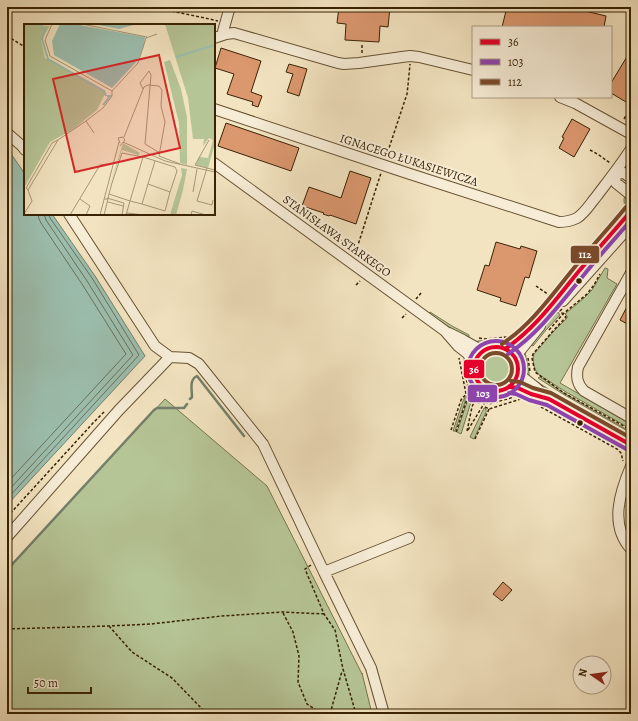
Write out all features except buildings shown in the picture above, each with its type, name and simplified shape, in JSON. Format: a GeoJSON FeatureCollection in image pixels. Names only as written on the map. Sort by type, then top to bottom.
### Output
{"type":"FeatureCollection","features":[{"type":"Feature","properties":{"kind":"street"},"geometry":{"type":"LineString","coordinates":[[218,36],[225,24],[229,10]]}},
{"type":"Feature","properties":{"kind":"street"},"geometry":{"type":"LineString","coordinates":[[218,36],[231,33],[237,34],[338,64],[359,63],[410,56],[472,70]]}},
{"type":"Feature","properties":{"kind":"street"},"geometry":{"type":"LineString","coordinates":[[562,98],[575,103],[631,134]]}},
{"type":"Feature","properties":{"kind":"street","name":"IGNACEGO ŁUKASIEWICZA"},"geometry":{"type":"LineString","coordinates":[[215,109],[407,174],[554,221],[564,222],[572,221],[578,217],[591,203],[631,149]]}},
{"type":"Feature","properties":{"kind":"street"},"geometry":{"type":"LineString","coordinates":[[7,133],[24,149]]}},
{"type":"Feature","properties":{"kind":"street","name":"STANISŁAWA STARKEGO"},"geometry":{"type":"LineString","coordinates":[[215,164],[445,331]]}},
{"type":"Feature","properties":{"kind":"street"},"geometry":{"type":"LineString","coordinates":[[631,178],[624,173],[616,171],[616,184],[631,195]]}},
{"type":"Feature","properties":{"kind":"street"},"geometry":{"type":"LineString","coordinates":[[505,349],[514,343],[542,316],[631,211]]}},
{"type":"Feature","properties":{"kind":"street"},"geometry":{"type":"LineString","coordinates":[[70,215],[155,346],[170,357],[188,358],[199,364],[263,444],[371,668],[384,714]]}},
{"type":"Feature","properties":{"kind":"street"},"geometry":{"type":"LineString","coordinates":[[510,387],[516,380],[519,352],[542,323],[631,225]]}},
{"type":"Feature","properties":{"kind":"street"},"geometry":{"type":"LineString","coordinates":[[631,273],[578,367],[577,378],[578,383],[584,391],[631,418]]}},
{"type":"Feature","properties":{"kind":"street"},"geometry":{"type":"LineString","coordinates":[[445,331],[484,351]]}},
{"type":"Feature","properties":{"kind":"street"},"geometry":{"type":"LineString","coordinates":[[445,331],[458,346],[467,353],[475,364]]}},
{"type":"Feature","properties":{"kind":"street"},"geometry":{"type":"LineString","coordinates":[[517,361],[512,354],[505,349],[498,347],[484,351],[478,356],[475,364],[474,371],[479,384],[486,389],[494,391],[510,387],[518,388],[548,399],[631,446]]}},
{"type":"Feature","properties":{"kind":"street"},"geometry":{"type":"LineString","coordinates":[[7,536],[119,410],[170,357]]}},
{"type":"Feature","properties":{"kind":"street"},"geometry":{"type":"LineString","coordinates":[[518,372],[548,399]]}},
{"type":"Feature","properties":{"kind":"street"},"geometry":{"type":"LineString","coordinates":[[631,466],[624,482],[618,518],[622,534],[631,549]]}},
{"type":"Feature","properties":{"kind":"street"},"geometry":{"type":"LineString","coordinates":[[324,572],[409,538]]}},
{"type":"Feature","properties":{"kind":"path"},"geometry":{"type":"LineString","coordinates":[[152,7],[205,18],[225,24]]}},
{"type":"Feature","properties":{"kind":"path"},"geometry":{"type":"LineString","coordinates":[[7,36],[24,46]]}},
{"type":"Feature","properties":{"kind":"path"},"geometry":{"type":"LineString","coordinates":[[362,45],[362,57]]}},
{"type":"Feature","properties":{"kind":"path"},"geometry":{"type":"LineString","coordinates":[[385,159],[407,94],[410,56]]}},
{"type":"Feature","properties":{"kind":"path"},"geometry":{"type":"LineString","coordinates":[[623,122],[627,114]]}},
{"type":"Feature","properties":{"kind":"path"},"geometry":{"type":"LineString","coordinates":[[590,150],[599,155],[616,171]]}},
{"type":"Feature","properties":{"kind":"path"},"geometry":{"type":"LineString","coordinates":[[536,286],[547,294]]}},
{"type":"Feature","properties":{"kind":"path"},"geometry":{"type":"LineString","coordinates":[[416,299],[421,293]]}},
{"type":"Feature","properties":{"kind":"path"},"geometry":{"type":"LineString","coordinates":[[476,337],[485,339],[511,336]]}},
{"type":"Feature","properties":{"kind":"path"},"geometry":{"type":"LineString","coordinates":[[534,350],[535,351],[532,358],[536,374],[564,392],[631,430]]}},
{"type":"Feature","properties":{"kind":"path"},"geometry":{"type":"LineString","coordinates":[[456,432],[466,399],[459,362],[460,355]]}},
{"type":"Feature","properties":{"kind":"path"},"geometry":{"type":"LineString","coordinates":[[528,356],[531,376]]}},
{"type":"Feature","properties":{"kind":"path"},"geometry":{"type":"LineString","coordinates":[[463,360],[469,394]]}},
{"type":"Feature","properties":{"kind":"path"},"geometry":{"type":"LineString","coordinates":[[479,384],[467,431],[485,402],[494,391]]}},
{"type":"Feature","properties":{"kind":"path"},"geometry":{"type":"LineString","coordinates":[[451,430],[463,396],[469,394],[489,404],[517,396]]}},
{"type":"Feature","properties":{"kind":"path"},"geometry":{"type":"LineString","coordinates":[[466,399],[472,400]]}},
{"type":"Feature","properties":{"kind":"path"},"geometry":{"type":"LineString","coordinates":[[475,439],[489,409],[524,399]]}},
{"type":"Feature","properties":{"kind":"path"},"geometry":{"type":"LineString","coordinates":[[485,406],[489,409]]}},
{"type":"Feature","properties":{"kind":"path"},"geometry":{"type":"LineString","coordinates":[[539,406],[617,449],[622,456],[623,463],[631,466]]}},
{"type":"Feature","properties":{"kind":"path"},"geometry":{"type":"LineString","coordinates":[[7,517],[104,411]]}},
{"type":"Feature","properties":{"kind":"path"},"geometry":{"type":"LineString","coordinates":[[318,559],[305,569],[324,614],[334,630],[356,714]]}},
{"type":"Feature","properties":{"kind":"path"},"geometry":{"type":"LineString","coordinates":[[7,629],[151,624],[222,616],[283,612],[324,614]]}},
{"type":"Feature","properties":{"kind":"path"},"geometry":{"type":"LineString","coordinates":[[283,612],[293,632],[299,656],[298,682],[307,704],[322,714]]}},
{"type":"Feature","properties":{"kind":"path"},"geometry":{"type":"LineString","coordinates":[[109,626],[132,652],[172,678],[207,714]]}},
{"type":"Feature","properties":{"kind":"path"},"geometry":{"type":"LineString","coordinates":[[330,714],[343,669]]}},
{"type":"Feature","properties":{"kind":"shaded area"},"geometry":{"type":"Polygon","coordinates":[[[625,196],[628,202],[628,209],[558,294],[517,334],[517,332],[549,300],[580,261],[623,213],[625,208],[625,196]]]}},
{"type":"Feature","properties":{"kind":"shaded area"},"geometry":{"type":"Polygon","coordinates":[[[605,268],[608,269],[607,278],[617,284],[560,383],[631,424],[631,429],[566,392],[538,374],[535,370],[533,359],[534,354],[567,318],[565,314],[592,290],[605,268]]]}},
{"type":"Feature","properties":{"kind":"shaded area"},"geometry":{"type":"Polygon","coordinates":[[[430,312],[469,335],[468,339],[432,316],[429,313],[430,312]]]}},
{"type":"Feature","properties":{"kind":"shaded area"},"geometry":{"type":"Polygon","coordinates":[[[558,312],[560,315],[533,346],[529,344],[546,323],[558,312]]]}},
{"type":"Feature","properties":{"kind":"shaded area"},"geometry":{"type":"Polygon","coordinates":[[[508,339],[513,341],[504,344],[483,346],[475,343],[478,341],[508,339]]]}},
{"type":"Feature","properties":{"kind":"shaded area"},"geometry":{"type":"Polygon","coordinates":[[[496,351],[509,356],[514,369],[509,382],[496,387],[483,382],[478,369],[483,356],[496,351]]]}},
{"type":"Feature","properties":{"kind":"shaded area"},"geometry":{"type":"Polygon","coordinates":[[[525,352],[529,377],[522,368],[520,362],[522,355],[525,352]]]}},
{"type":"Feature","properties":{"kind":"shaded area"},"geometry":{"type":"Polygon","coordinates":[[[466,356],[474,384],[474,394],[471,390],[464,360],[466,356]]]}},
{"type":"Feature","properties":{"kind":"shaded area"},"geometry":{"type":"Polygon","coordinates":[[[540,377],[631,433],[563,394],[538,378],[540,377]]]}},
{"type":"Feature","properties":{"kind":"shaded area"},"geometry":{"type":"Polygon","coordinates":[[[536,381],[562,398],[631,437],[631,440],[562,401],[535,383],[536,381]]]}},
{"type":"Feature","properties":{"kind":"shaded area"},"geometry":{"type":"Polygon","coordinates":[[[509,391],[519,393],[492,402],[488,401],[495,396],[509,391]]]}},
{"type":"Feature","properties":{"kind":"shaded area"},"geometry":{"type":"Polygon","coordinates":[[[465,397],[465,402],[455,431],[453,431],[463,401],[465,397]]]}},
{"type":"Feature","properties":{"kind":"shaded area"},"geometry":{"type":"Polygon","coordinates":[[[165,399],[267,486],[362,673],[372,714],[7,714],[7,569],[165,399]]]}},
{"type":"Feature","properties":{"kind":"shaded area"},"geometry":{"type":"Polygon","coordinates":[[[467,402],[471,402],[461,434],[457,432],[467,402]]]}},
{"type":"Feature","properties":{"kind":"shaded area"},"geometry":{"type":"Polygon","coordinates":[[[484,408],[486,409],[486,412],[474,439],[470,437],[484,408]]]}},
{"type":"Feature","properties":{"kind":"water"},"geometry":{"type":"Polygon","coordinates":[[[7,148],[24,173],[24,215],[53,215],[95,276],[145,356],[7,505],[7,148]]]}},
{"type":"Feature","properties":{"kind":"waterway"},"geometry":{"type":"LineString","coordinates":[[190,399],[192,397],[192,382],[197,376],[244,436]]}},
{"type":"Feature","properties":{"kind":"waterway"},"geometry":{"type":"LineString","coordinates":[[7,570],[154,410],[157,408],[184,408],[187,404]]}},
{"type":"Feature","properties":{"kind":"transit line","name":"112"},"geometry":{"type":"LineString","coordinates":[[502,344],[532,319],[626,207]]}},
{"type":"Feature","properties":{"kind":"transit line","name":"36"},"geometry":{"type":"LineString","coordinates":[[505,349],[536,323],[631,211]]}},
{"type":"Feature","properties":{"kind":"transit line","name":"103"},"geometry":{"type":"LineString","coordinates":[[508,354],[539,328],[631,220]]}},
{"type":"Feature","properties":{"kind":"transit line","name":"103"},"geometry":{"type":"LineString","coordinates":[[496,341],[507,343],[516,349],[522,358],[524,369],[522,380],[516,389],[507,395],[496,397],[485,395],[476,389],[470,380],[468,369],[470,358],[476,349],[485,343],[496,341]]}},
{"type":"Feature","properties":{"kind":"transit line","name":"36"},"geometry":{"type":"LineString","coordinates":[[492,347],[500,347],[512,353],[518,365],[518,369],[518,373],[512,385],[500,391],[492,391],[480,385],[474,373],[474,365],[480,353],[492,347]]}},
{"type":"Feature","properties":{"kind":"transit line","name":"112"},"geometry":{"type":"LineString","coordinates":[[493,353],[499,353],[509,360],[512,369],[511,375],[505,382],[499,385],[493,385],[483,378],[480,372],[480,366],[487,356],[493,353]]}},
{"type":"Feature","properties":{"kind":"transit line","name":"112"},"geometry":{"type":"LineString","coordinates":[[511,381],[520,382],[533,388],[551,393],[631,438]]}},
{"type":"Feature","properties":{"kind":"transit line","name":"36"},"geometry":{"type":"LineString","coordinates":[[510,387],[518,388],[531,394],[549,399],[631,445]]}},
{"type":"Feature","properties":{"kind":"transit line","name":"103"},"geometry":{"type":"LineString","coordinates":[[509,393],[547,405],[628,450]]}}]}
